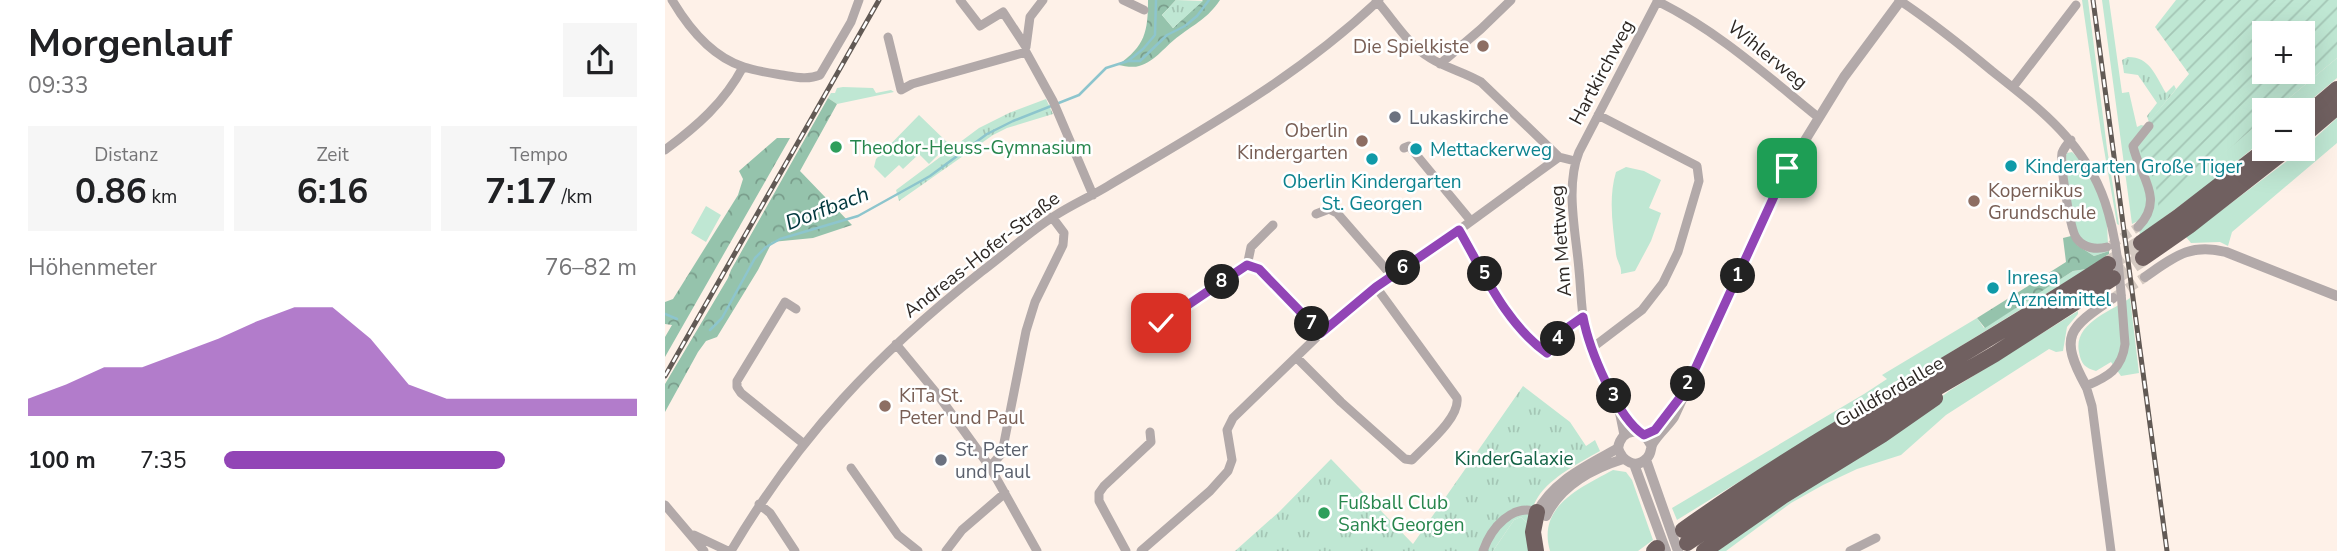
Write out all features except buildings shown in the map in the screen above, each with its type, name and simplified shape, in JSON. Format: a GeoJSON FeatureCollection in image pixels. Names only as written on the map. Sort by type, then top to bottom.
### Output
{"type":"FeatureCollection","features":[{"type":"Feature","properties":{"kind":"highway"},"geometry":{"type":"LineString","coordinates":[[2315,108],[2337,89]]}},
{"type":"Feature","properties":{"kind":"highway"},"geometry":{"type":"LineString","coordinates":[[2315,126],[2337,107]]}},
{"type":"Feature","properties":{"kind":"highway"},"geometry":{"type":"LineString","coordinates":[[2141,243],[2252,160]]}},
{"type":"Feature","properties":{"kind":"highway"},"geometry":{"type":"LineString","coordinates":[[2141,243],[2189,226],[2272,161]]}},
{"type":"Feature","properties":{"kind":"highway","name":"Guildfordallee"},"geometry":{"type":"LineString","coordinates":[[2111,271],[2070,308],[1797,469],[1683,541],[1728,499],[1836,429],[2111,271]]}},
{"type":"Feature","properties":{"kind":"highway"},"geometry":{"type":"LineString","coordinates":[[1706,550],[1783,496],[1907,419],[1972,367]]}},
{"type":"Feature","properties":{"kind":"highway"},"geometry":{"type":"LineString","coordinates":[[1536,551],[1533,532],[1542,514]]}},
{"type":"Feature","properties":{"kind":"highway"},"geometry":{"type":"LineString","coordinates":[[1542,514],[1547,551]]}},
{"type":"Feature","properties":{"kind":"street"},"geometry":{"type":"LineString","coordinates":[[672,0],[690,27],[730,61],[743,67],[797,78],[820,75],[851,22],[859,0]]}},
{"type":"Feature","properties":{"kind":"street"},"geometry":{"type":"LineString","coordinates":[[960,0],[980,26],[1003,12],[1056,107],[1093,195]]}},
{"type":"Feature","properties":{"kind":"street"},"geometry":{"type":"LineString","coordinates":[[1123,0],[1145,10]]}},
{"type":"Feature","properties":{"kind":"street","name":"Am Mettweg"},"geometry":{"type":"LineString","coordinates":[[1378,0],[1422,52],[1440,64],[1481,82],[1559,157],[1575,161],[1573,188],[1583,317],[1592,348],[1618,405],[1624,435]]}},
{"type":"Feature","properties":{"kind":"street","name":"Andreas-Hofer-Straße"},"geometry":{"type":"LineString","coordinates":[[730,551],[759,504],[848,392],[937,308],[1052,218],[1233,113],[1275,85],[1351,27],[1378,0]]}},
{"type":"Feature","properties":{"kind":"street"},"geometry":{"type":"LineString","coordinates":[[1440,64],[1511,0]]}},
{"type":"Feature","properties":{"kind":"street"},"geometry":{"type":"LineString","coordinates":[[1542,514],[1569,485],[1588,473],[1634,461],[1651,453],[1651,445],[1674,417],[1776,190],[1844,77],[1900,0],[2050,118],[2082,154],[2099,188],[2113,234],[2118,301],[2125,344],[2119,365],[2108,377],[2086,386]]}},
{"type":"Feature","properties":{"kind":"street","name":"Wihlerweg"},"geometry":{"type":"LineString","coordinates":[[1658,1],[1717,35],[1818,117]]}},
{"type":"Feature","properties":{"kind":"street","name":"Hartkirchweg"},"geometry":{"type":"LineString","coordinates":[[1575,161],[1658,1]]}},
{"type":"Feature","properties":{"kind":"street"},"geometry":{"type":"LineString","coordinates":[[1026,49],[1030,17],[1038,2]]}},
{"type":"Feature","properties":{"kind":"street"},"geometry":{"type":"LineString","coordinates":[[2013,87],[2076,5]]}},
{"type":"Feature","properties":{"kind":"street"},"geometry":{"type":"LineString","coordinates":[[888,37],[901,90],[912,84],[1026,49]]}},
{"type":"Feature","properties":{"kind":"street"},"geometry":{"type":"LineString","coordinates":[[665,150],[717,107],[743,67]]}},
{"type":"Feature","properties":{"kind":"street"},"geometry":{"type":"LineString","coordinates":[[1592,348],[1642,310],[1663,283],[1678,252],[1699,181],[1697,166],[1598,114]]}},
{"type":"Feature","properties":{"kind":"street"},"geometry":{"type":"LineString","coordinates":[[2141,243],[2151,200],[2150,190],[2133,146],[2149,126]]}},
{"type":"Feature","properties":{"kind":"street"},"geometry":{"type":"LineString","coordinates":[[2071,140],[2066,145],[2062,161],[2073,234],[2086,246],[2107,247]]}},
{"type":"Feature","properties":{"kind":"street"},"geometry":{"type":"LineString","coordinates":[[1404,148],[1409,146],[1471,221]]}},
{"type":"Feature","properties":{"kind":"street"},"geometry":{"type":"LineString","coordinates":[[1141,551],[1210,491],[1228,471],[1232,460],[1227,430],[1233,418],[1321,333],[1376,287],[1559,157]]}},
{"type":"Feature","properties":{"kind":"street"},"geometry":{"type":"LineString","coordinates":[[1316,214],[1332,206],[1392,276]]}},
{"type":"Feature","properties":{"kind":"street"},"geometry":{"type":"LineString","coordinates":[[990,467],[1002,453],[1026,331],[1035,302],[1063,245],[1064,233],[1052,218]]}},
{"type":"Feature","properties":{"kind":"street"},"geometry":{"type":"LineString","coordinates":[[1161,323],[1247,265],[1251,247],[1273,225]]}},
{"type":"Feature","properties":{"kind":"street"},"geometry":{"type":"LineString","coordinates":[[1459,230],[1514,324],[1547,353],[1570,326],[1583,317]]}},
{"type":"Feature","properties":{"kind":"street"},"geometry":{"type":"LineString","coordinates":[[2145,277],[2176,256],[2207,248],[2226,252],[2337,296]]}},
{"type":"Feature","properties":{"kind":"street"},"geometry":{"type":"LineString","coordinates":[[1247,265],[1259,269],[1321,333]]}},
{"type":"Feature","properties":{"kind":"street"},"geometry":{"type":"LineString","coordinates":[[1297,358],[1405,459],[1412,460],[1454,416],[1458,405],[1457,398],[1376,287]]}},
{"type":"Feature","properties":{"kind":"street"},"geometry":{"type":"LineString","coordinates":[[2111,551],[2092,406],[2086,386],[2070,353],[2072,334],[2084,318],[2118,301]]}},
{"type":"Feature","properties":{"kind":"street"},"geometry":{"type":"LineString","coordinates":[[796,309],[785,302],[742,372],[737,387],[804,444]]}},
{"type":"Feature","properties":{"kind":"street"},"geometry":{"type":"LineString","coordinates":[[896,344],[938,395],[990,467],[1037,551]]}},
{"type":"Feature","properties":{"kind":"street"},"geometry":{"type":"LineString","coordinates":[[1542,514],[1549,493],[1559,484],[1574,472],[1618,448],[1624,435],[1655,430],[1685,391]]}},
{"type":"Feature","properties":{"kind":"street","name":"Am Mettweg"},"geometry":{"type":"LineString","coordinates":[[1618,405],[1640,433]]}},
{"type":"Feature","properties":{"kind":"street"},"geometry":{"type":"LineString","coordinates":[[1126,551],[1099,501],[1099,493],[1104,485],[1151,442],[1150,432]]}},
{"type":"Feature","properties":{"kind":"street"},"geometry":{"type":"LineString","coordinates":[[1640,433],[1651,445]]}},
{"type":"Feature","properties":{"kind":"street"},"geometry":{"type":"LineString","coordinates":[[1618,448],[1634,461],[1659,515],[1683,541]]}},
{"type":"Feature","properties":{"kind":"street"},"geometry":{"type":"LineString","coordinates":[[851,468],[898,535],[918,551]]}},
{"type":"Feature","properties":{"kind":"street"},"geometry":{"type":"LineString","coordinates":[[946,551],[962,530],[1005,493]]}},
{"type":"Feature","properties":{"kind":"street"},"geometry":{"type":"LineString","coordinates":[[759,504],[770,513],[795,551]]}},
{"type":"Feature","properties":{"kind":"street"},"geometry":{"type":"LineString","coordinates":[[665,505],[704,551]]}},
{"type":"Feature","properties":{"kind":"street"},"geometry":{"type":"LineString","coordinates":[[1483,551],[1499,524],[1515,512],[1522,509],[1542,514]]}},
{"type":"Feature","properties":{"kind":"street"},"geometry":{"type":"LineString","coordinates":[[1659,515],[1659,550]]}},
{"type":"Feature","properties":{"kind":"street"},"geometry":{"type":"LineString","coordinates":[[687,530],[703,541],[730,551]]}},
{"type":"Feature","properties":{"kind":"street"},"geometry":{"type":"LineString","coordinates":[[1850,551],[1876,538]]}},
{"type":"Feature","properties":{"kind":"green space"},"geometry":{"type":"Polygon","coordinates":[[[1148,0],[1176,0],[1162,15],[1173,28],[1203,0],[1220,0],[1206,16],[1145,64],[1137,67],[1118,65],[1134,51],[1143,37],[1148,0]]]}},
{"type":"Feature","properties":{"kind":"green space"},"geometry":{"type":"Polygon","coordinates":[[[1176,0],[1203,1],[1173,28],[1162,15],[1176,0]]]}},
{"type":"Feature","properties":{"kind":"green space"},"geometry":{"type":"Polygon","coordinates":[[[2082,0],[2088,0],[2119,225],[2101,132],[2082,0]]]}},
{"type":"Feature","properties":{"kind":"green space"},"geometry":{"type":"Polygon","coordinates":[[[2102,0],[2109,0],[2122,93],[2129,92],[2137,127],[2145,126],[2159,199],[2187,183],[2252,129],[2252,149],[2212,182],[2140,235],[2138,221],[2132,224],[2102,0]]]}},
{"type":"Feature","properties":{"kind":"green space"},"geometry":{"type":"Polygon","coordinates":[[[2176,0],[2337,0],[2337,58],[2315,76],[2315,21],[2252,21],[2252,84],[2306,84],[2289,98],[2252,98],[2252,129],[2158,209],[2156,188],[2136,135],[2144,130],[2189,74],[2155,27],[2176,0]]]}},
{"type":"Feature","properties":{"kind":"green space"},"geometry":{"type":"Polygon","coordinates":[[[2128,57],[2147,64],[2166,93],[2174,85],[2176,89],[2149,122],[2147,116],[2157,103],[2138,75],[2124,73],[2122,60],[2128,57]]]}},
{"type":"Feature","properties":{"kind":"green space"},"geometry":{"type":"Polygon","coordinates":[[[2337,58],[2337,78],[2313,98],[2289,98],[2306,84],[2315,84],[2315,76],[2337,58]]]}},
{"type":"Feature","properties":{"kind":"green space"},"geometry":{"type":"Polygon","coordinates":[[[837,88],[873,88],[876,93],[891,90],[894,92],[837,104],[828,98],[837,88]]]}},
{"type":"Feature","properties":{"kind":"green space"},"geometry":{"type":"Polygon","coordinates":[[[828,98],[837,104],[800,171],[852,225],[813,238],[772,242],[717,337],[706,341],[698,352],[665,412],[665,384],[728,278],[828,98]]]}},
{"type":"Feature","properties":{"kind":"green space"},"geometry":{"type":"Polygon","coordinates":[[[1046,99],[1053,114],[993,135],[899,201],[896,190],[979,128],[1046,99]]]}},
{"type":"Feature","properties":{"kind":"green space"},"geometry":{"type":"Polygon","coordinates":[[[919,115],[949,144],[929,164],[919,154],[903,169],[899,165],[885,178],[874,167],[876,159],[919,115]]]}},
{"type":"Feature","properties":{"kind":"green space"},"geometry":{"type":"Polygon","coordinates":[[[2337,118],[2337,143],[2232,232],[2228,246],[2220,242],[2191,243],[2186,237],[2287,161],[2315,161],[2315,138],[2337,118]]]}},
{"type":"Feature","properties":{"kind":"green space"},"geometry":{"type":"Polygon","coordinates":[[[777,138],[790,138],[665,357],[665,337],[672,325],[665,324],[665,302],[673,299],[738,195],[743,179],[739,171],[777,138]]]}},
{"type":"Feature","properties":{"kind":"green space"},"geometry":{"type":"Polygon","coordinates":[[[2072,152],[2093,182],[2106,217],[2109,251],[2094,256],[2077,245],[2071,236],[2065,158],[2067,153],[2072,152]]]}},
{"type":"Feature","properties":{"kind":"green space"},"geometry":{"type":"Polygon","coordinates":[[[1626,167],[1644,171],[1661,180],[1649,208],[1661,213],[1651,241],[1635,271],[1621,274],[1616,254],[1612,202],[1616,172],[1626,167]]]}},
{"type":"Feature","properties":{"kind":"green space"},"geometry":{"type":"Polygon","coordinates":[[[706,206],[721,215],[706,242],[691,233],[706,206]]]}},
{"type":"Feature","properties":{"kind":"green space"},"geometry":{"type":"Polygon","coordinates":[[[2071,236],[2077,245],[2094,256],[2109,251],[2109,254],[2087,269],[2073,271],[1985,328],[1977,318],[2066,262],[2063,238],[2071,236]]]}},
{"type":"Feature","properties":{"kind":"green space"},"geometry":{"type":"Polygon","coordinates":[[[2087,269],[1920,371],[1894,382],[1886,391],[1677,520],[1672,508],[1864,394],[1887,379],[1882,375],[1977,318],[1984,328],[2073,271],[2087,269]]]}},
{"type":"Feature","properties":{"kind":"green space"},"geometry":{"type":"Polygon","coordinates":[[[2130,298],[2139,373],[2121,376],[2111,362],[2096,371],[2086,367],[2079,352],[2082,333],[2095,319],[2130,298]]]}},
{"type":"Feature","properties":{"kind":"green space"},"geometry":{"type":"Polygon","coordinates":[[[2078,311],[2067,327],[2063,351],[2049,349],[1946,415],[1901,455],[1857,469],[1823,485],[1791,503],[1726,551],[1713,551],[1949,391],[2078,311]]]}},
{"type":"Feature","properties":{"kind":"green space","name":"KinderGalaxie"},"geometry":{"type":"Polygon","coordinates":[[[1523,386],[1570,422],[1586,446],[1595,440],[1600,451],[1550,483],[1536,500],[1527,523],[1521,517],[1514,520],[1493,551],[1235,551],[1280,511],[1331,459],[1413,544],[1523,386]]]}},
{"type":"Feature","properties":{"kind":"green space"},"geometry":{"type":"Polygon","coordinates":[[[1613,470],[1626,472],[1632,480],[1653,540],[1638,551],[1550,551],[1548,535],[1556,510],[1575,492],[1613,470]]]}},
{"type":"Feature","properties":{"kind":"green space"},"geometry":{"type":"Polygon","coordinates":[[[1521,517],[1527,523],[1531,551],[1493,551],[1514,520],[1521,517]]]}},
{"type":"Feature","properties":{"kind":"waterway","name":"Dorfbach"},"geometry":{"type":"LineString","coordinates":[[710,330],[722,318],[755,258],[766,247],[780,239],[858,216],[930,176],[987,134],[1079,95],[1106,68],[1128,61],[1155,35],[1156,0]]}},
{"type":"Feature","properties":{"kind":"waterway","name":"Dorfbach"},"geometry":{"type":"LineString","coordinates":[[1128,61],[1140,61],[1167,35],[1197,16],[1209,0]]}},
{"type":"Feature","properties":{"kind":"waterway","name":"Dorfbach"},"geometry":{"type":"LineString","coordinates":[[665,314],[677,319]]}},
{"type":"Feature","properties":{"kind":"tunnel"},"geometry":{"type":"LineString","coordinates":[[2111,245],[2138,227]]}},
{"type":"Feature","properties":{"kind":"tunnel"},"geometry":{"type":"LineString","coordinates":[[2108,264],[2141,243]]}},
{"type":"Feature","properties":{"kind":"tunnel"},"geometry":{"type":"LineString","coordinates":[[2113,278],[2143,258]]}},
{"type":"Feature","properties":{"kind":"tunnel"},"geometry":{"type":"LineString","coordinates":[[2115,297],[2145,277]]}},
{"type":"Feature","properties":{"kind":"railway"},"geometry":{"type":"LineString","coordinates":[[665,376],[879,0]]}},
{"type":"Feature","properties":{"kind":"railway"},"geometry":{"type":"LineString","coordinates":[[2093,0],[2167,551]]}},
{"type":"Feature","properties":{"kind":"place","name":"Die Spielkiste"},"geometry":{"type":"Point","coordinates":[1483,46]}},
{"type":"Feature","properties":{"kind":"place","name":"Lukaskirche"},"geometry":{"type":"Point","coordinates":[1395,117]}},
{"type":"Feature","properties":{"kind":"place","name":"Oberlin Kindergarten"},"geometry":{"type":"Point","coordinates":[1362,141]}},
{"type":"Feature","properties":{"kind":"place","name":"Theodor-Heuss-Gymnasium"},"geometry":{"type":"Point","coordinates":[836,147]}},
{"type":"Feature","properties":{"kind":"place","name":"Mettackerweg"},"geometry":{"type":"Point","coordinates":[1416,149]}},
{"type":"Feature","properties":{"kind":"place","name":"Oberlin Kindergarten St. Georgen"},"geometry":{"type":"Point","coordinates":[1372,159]}},
{"type":"Feature","properties":{"kind":"place","name":"Kindergarten Große Tiger"},"geometry":{"type":"Point","coordinates":[2011,166]}},
{"type":"Feature","properties":{"kind":"place","name":"Kopernikus Grundschule"},"geometry":{"type":"Point","coordinates":[1974,201]}},
{"type":"Feature","properties":{"kind":"place","name":"Inresa Arzneimittel"},"geometry":{"type":"Point","coordinates":[1993,288]}},
{"type":"Feature","properties":{"kind":"place","name":"KiTa St. Peter und Paul"},"geometry":{"type":"Point","coordinates":[885,406]}},
{"type":"Feature","properties":{"kind":"place","name":"St. Peter und Paul"},"geometry":{"type":"Point","coordinates":[941,460]}},
{"type":"Feature","properties":{"kind":"place","name":"Fußball Club Sankt Georgen"},"geometry":{"type":"Point","coordinates":[1324,513]}},
{"type":"Feature","properties":{"kind":"route"},"geometry":{"type":"LineString","coordinates":[[1161,323],[1247,265],[1259,269],[1321,333],[1376,287],[1459,230],[1514,324],[1547,353],[1570,326],[1583,317],[1592,348],[1618,405],[1636,431],[1644,435],[1655,430],[1685,391],[1787,168]]}}]}
